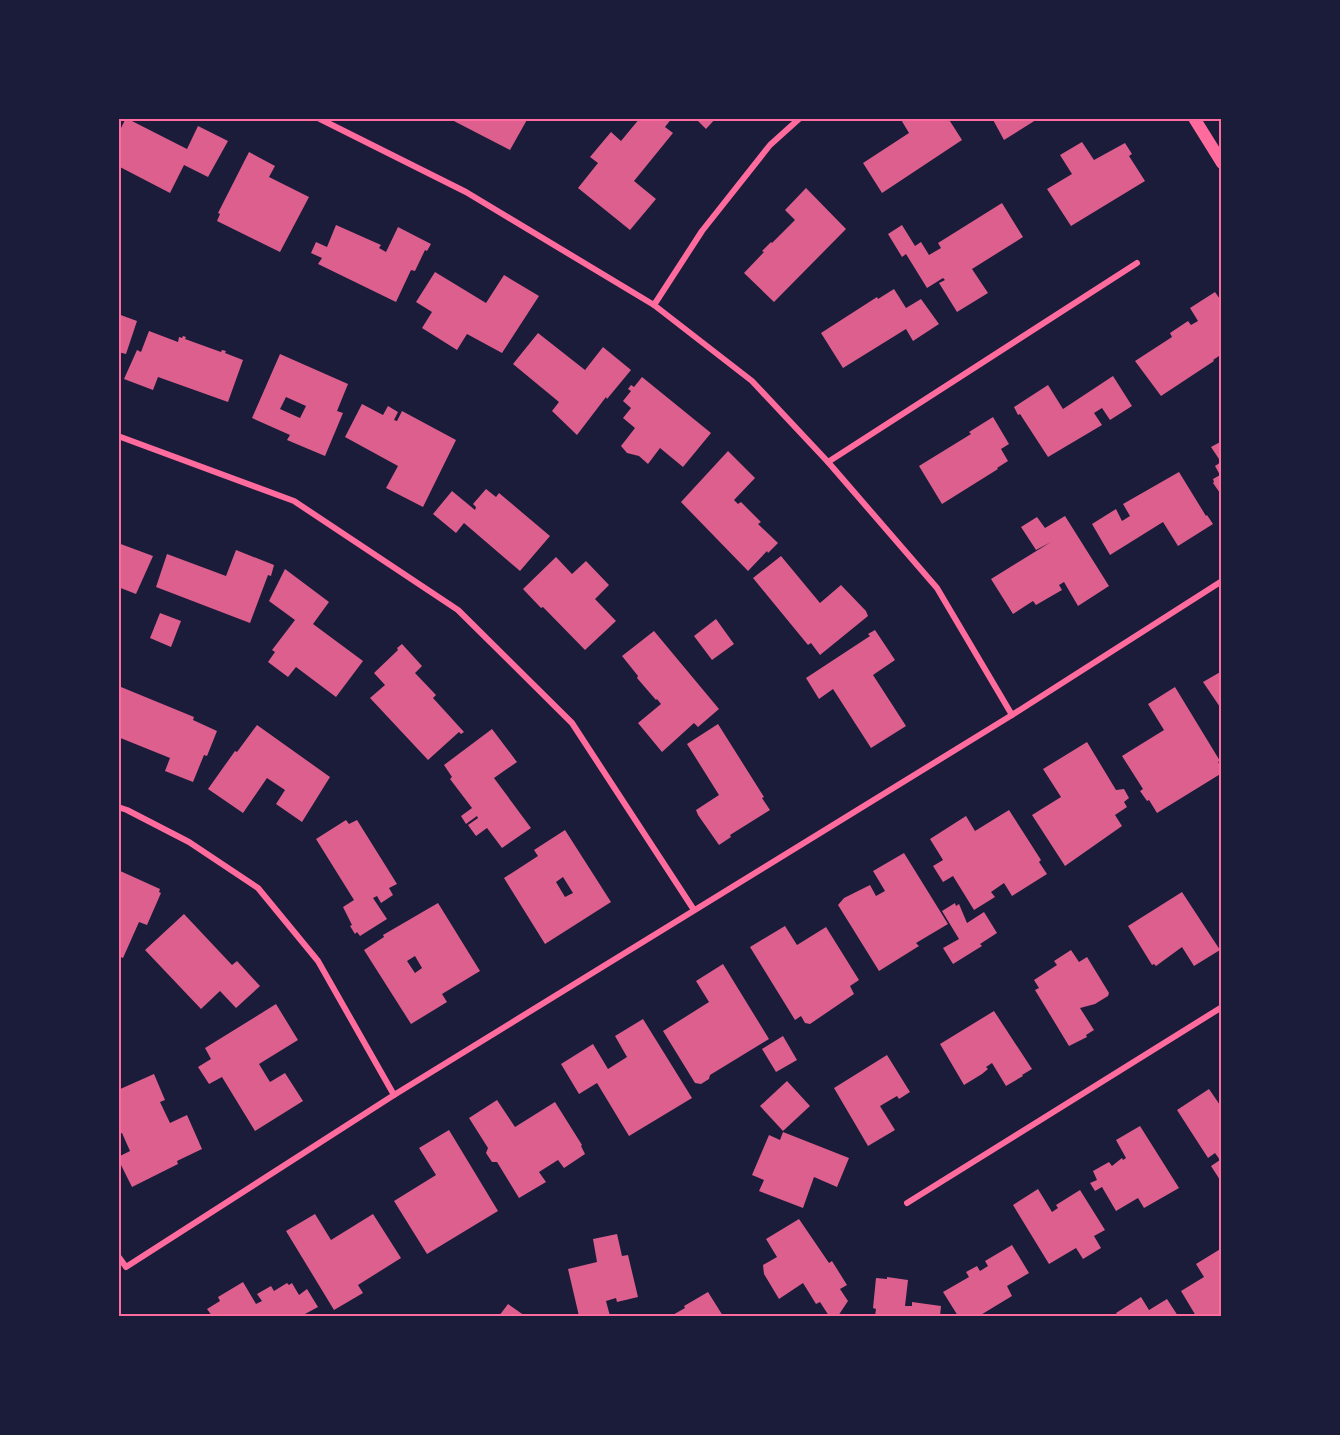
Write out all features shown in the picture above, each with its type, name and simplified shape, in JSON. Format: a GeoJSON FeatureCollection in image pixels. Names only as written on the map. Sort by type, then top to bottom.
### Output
{"type":"FeatureCollection","features":[{"type":"Feature","properties":{"kind":"main road"},"geometry":{"type":"LineString","coordinates":[[1194,118],[1221,163]]}},
{"type":"Feature","properties":{"kind":"street"},"geometry":{"type":"LineString","coordinates":[[318,118],[466,192],[654,305],[752,381],[828,462],[938,588],[1012,715]]}},
{"type":"Feature","properties":{"kind":"street"},"geometry":{"type":"LineString","coordinates":[[654,305],[702,231],[770,145],[800,118]]}},
{"type":"Feature","properties":{"kind":"street"},"geometry":{"type":"LineString","coordinates":[[828,462],[1137,263]]}},
{"type":"Feature","properties":{"kind":"street"},"geometry":{"type":"LineString","coordinates":[[118,436],[294,501],[458,610],[572,723],[694,910]]}},
{"type":"Feature","properties":{"kind":"street"},"geometry":{"type":"LineString","coordinates":[[118,1256],[126,1267],[394,1095],[1012,715],[1221,581]]}},
{"type":"Feature","properties":{"kind":"street"},"geometry":{"type":"LineString","coordinates":[[118,807],[189,842],[258,888],[318,962],[394,1095]]}},
{"type":"Feature","properties":{"kind":"street"},"geometry":{"type":"LineString","coordinates":[[907,1203],[1221,1007]]}},
{"type":"Feature","properties":{"kind":"building"},"geometry":{"type":"Polygon","coordinates":[[[126,118],[187,149],[198,126],[228,141],[208,177],[184,165],[170,193],[118,166],[118,134],[126,118]]]}},
{"type":"Feature","properties":{"kind":"building"},"geometry":{"type":"Polygon","coordinates":[[[448,118],[528,118],[510,150],[448,118]]]}},
{"type":"Feature","properties":{"kind":"building"},"geometry":{"type":"Polygon","coordinates":[[[640,118],[672,118],[665,127],[673,133],[634,181],[656,199],[630,230],[578,188],[598,163],[590,157],[611,132],[621,141],[640,118]]]}},
{"type":"Feature","properties":{"kind":"building"},"geometry":{"type":"Polygon","coordinates":[[[695,118],[716,118],[706,129],[695,118]]]}},
{"type":"Feature","properties":{"kind":"building"},"geometry":{"type":"Polygon","coordinates":[[[900,118],[948,118],[962,140],[882,193],[863,163],[909,133],[900,118]]]}},
{"type":"Feature","properties":{"kind":"building"},"geometry":{"type":"Polygon","coordinates":[[[992,118],[1039,118],[1004,140],[992,118]]]}},
{"type":"Feature","properties":{"kind":"building"},"geometry":{"type":"Polygon","coordinates":[[[1082,142],[1094,160],[1125,143],[1132,154],[1129,156],[1145,181],[1071,226],[1047,189],[1072,174],[1060,155],[1082,142]]]}},
{"type":"Feature","properties":{"kind":"building"},"geometry":{"type":"Polygon","coordinates":[[[249,152],[275,166],[269,177],[309,197],[280,252],[217,221],[220,214],[218,213],[249,152]]]}},
{"type":"Feature","properties":{"kind":"building"},"geometry":{"type":"Polygon","coordinates":[[[806,188],[846,229],[774,302],[744,273],[764,252],[762,251],[795,220],[785,210],[806,188]]]}},
{"type":"Feature","properties":{"kind":"building"},"geometry":{"type":"Polygon","coordinates":[[[1002,203],[1023,237],[972,269],[988,293],[957,312],[939,283],[945,280],[943,278],[927,288],[906,254],[902,257],[888,234],[902,225],[915,246],[921,242],[929,255],[941,248],[938,243],[1002,203]]]}},
{"type":"Feature","properties":{"kind":"building"},"geometry":{"type":"Polygon","coordinates":[[[336,225],[381,245],[379,248],[386,252],[398,227],[431,244],[427,251],[425,250],[415,271],[411,270],[396,302],[318,264],[322,258],[311,253],[316,242],[327,247],[336,225]]]}},
{"type":"Feature","properties":{"kind":"building"},"geometry":{"type":"Polygon","coordinates":[[[435,272],[486,303],[504,275],[539,296],[502,353],[467,334],[457,350],[422,328],[432,312],[416,302],[435,272]]]}},
{"type":"Feature","properties":{"kind":"building"},"geometry":{"type":"Polygon","coordinates":[[[894,289],[906,308],[921,299],[939,324],[913,341],[906,329],[843,368],[821,333],[877,297],[878,299],[894,289]]]}},
{"type":"Feature","properties":{"kind":"building"},"geometry":{"type":"Polygon","coordinates":[[[1215,292],[1222,302],[1222,354],[1161,396],[1135,361],[1172,337],[1170,333],[1188,321],[1191,325],[1198,321],[1190,308],[1215,292]]]}},
{"type":"Feature","properties":{"kind":"building"},"geometry":{"type":"Polygon","coordinates":[[[118,314],[137,321],[126,354],[118,352],[118,314]]]}},
{"type":"Feature","properties":{"kind":"building"},"geometry":{"type":"Polygon","coordinates":[[[149,331],[178,342],[179,337],[183,336],[186,337],[185,339],[221,352],[226,351],[225,353],[243,360],[228,402],[158,377],[153,390],[124,379],[137,350],[141,352],[149,331]]]}},
{"type":"Feature","properties":{"kind":"building"},"geometry":{"type":"Polygon","coordinates":[[[538,333],[585,370],[603,347],[631,370],[607,399],[606,397],[577,435],[552,411],[559,402],[513,364],[538,333]]]}},
{"type":"Feature","properties":{"kind":"building"},"geometry":{"type":"Polygon","coordinates":[[[280,354],[348,384],[337,411],[343,413],[325,456],[287,440],[290,435],[252,418],[280,354]],[[286,397],[280,409],[300,418],[306,406],[286,397]]]}},
{"type":"Feature","properties":{"kind":"building"},"geometry":{"type":"Polygon","coordinates":[[[1113,376],[1132,406],[1110,420],[1102,408],[1094,413],[1102,425],[1048,457],[1014,407],[1048,385],[1063,409],[1113,376]]]}},
{"type":"Feature","properties":{"kind":"building"},"geometry":{"type":"Polygon","coordinates":[[[642,377],[711,433],[683,467],[660,448],[648,464],[639,456],[627,453],[621,446],[635,428],[623,418],[631,408],[623,401],[631,391],[628,389],[631,385],[634,387],[642,377]]]}},
{"type":"Feature","properties":{"kind":"building"},"geometry":{"type":"Polygon","coordinates":[[[362,404],[383,415],[388,406],[398,412],[394,420],[397,421],[402,411],[456,440],[423,507],[386,488],[398,466],[345,437],[362,404]]]}},
{"type":"Feature","properties":{"kind":"building"},"geometry":{"type":"Polygon","coordinates":[[[993,417],[1009,444],[1001,449],[1008,461],[942,504],[919,466],[971,434],[969,432],[993,417]]]}},
{"type":"Feature","properties":{"kind":"building"},"geometry":{"type":"Polygon","coordinates":[[[1222,441],[1222,496],[1213,483],[1213,479],[1220,475],[1215,466],[1221,462],[1211,447],[1222,441]]]}},
{"type":"Feature","properties":{"kind":"building"},"geometry":{"type":"Polygon","coordinates":[[[728,451],[755,478],[734,500],[738,504],[741,502],[761,522],[758,524],[778,543],[748,571],[681,502],[728,451]]]}},
{"type":"Feature","properties":{"kind":"building"},"geometry":{"type":"Polygon","coordinates":[[[1179,472],[1213,524],[1178,546],[1163,522],[1110,555],[1092,524],[1116,509],[1122,521],[1130,516],[1123,504],[1179,472]]]}},
{"type":"Feature","properties":{"kind":"building"},"geometry":{"type":"Polygon","coordinates":[[[486,489],[496,497],[499,493],[550,536],[520,571],[464,523],[456,533],[433,514],[452,491],[475,510],[476,507],[473,504],[486,489]]]}},
{"type":"Feature","properties":{"kind":"building"},"geometry":{"type":"Polygon","coordinates":[[[1065,516],[1109,586],[1078,606],[1064,582],[1059,585],[1062,590],[1036,605],[1033,601],[1013,614],[991,579],[1051,542],[1036,550],[1021,527],[1037,517],[1045,528],[1065,516]]]}},
{"type":"Feature","properties":{"kind":"building"},"geometry":{"type":"Polygon","coordinates":[[[118,543],[153,556],[136,594],[118,587],[118,543]]]}},
{"type":"Feature","properties":{"kind":"building"},"geometry":{"type":"Polygon","coordinates":[[[236,550],[274,565],[250,623],[156,587],[167,554],[226,576],[236,550]]]}},
{"type":"Feature","properties":{"kind":"building"},"geometry":{"type":"Polygon","coordinates":[[[781,556],[820,603],[841,585],[868,616],[820,655],[811,643],[808,645],[753,578],[781,556]]]}},
{"type":"Feature","properties":{"kind":"building"},"geometry":{"type":"Polygon","coordinates":[[[556,557],[572,574],[586,561],[609,585],[595,599],[616,621],[585,650],[523,589],[556,557]]]}},
{"type":"Feature","properties":{"kind":"building"},"geometry":{"type":"Polygon","coordinates":[[[285,569],[329,602],[313,624],[363,661],[336,697],[296,667],[288,677],[268,662],[275,652],[272,650],[295,620],[269,601],[285,569]]]}},
{"type":"Feature","properties":{"kind":"building"},"geometry":{"type":"Polygon","coordinates":[[[160,613],[181,621],[171,647],[150,638],[160,613]]]}},
{"type":"Feature","properties":{"kind":"building"},"geometry":{"type":"Polygon","coordinates":[[[716,619],[734,644],[712,660],[694,636],[716,619]]]}},
{"type":"Feature","properties":{"kind":"building"},"geometry":{"type":"Polygon","coordinates":[[[875,630],[895,660],[873,675],[906,726],[871,748],[833,689],[819,699],[806,678],[870,636],[868,634],[875,630]]]}},
{"type":"Feature","properties":{"kind":"building"},"geometry":{"type":"Polygon","coordinates":[[[654,631],[719,709],[698,727],[694,723],[662,752],[638,723],[661,704],[637,678],[638,676],[622,656],[654,631]]]}},
{"type":"Feature","properties":{"kind":"building"},"geometry":{"type":"Polygon","coordinates":[[[402,644],[422,666],[415,673],[436,695],[433,698],[464,732],[461,734],[459,732],[428,760],[370,698],[385,685],[374,673],[402,644]]]}},
{"type":"Feature","properties":{"kind":"building"},"geometry":{"type":"Polygon","coordinates":[[[1222,671],[1222,710],[1203,682],[1222,671]]]}},
{"type":"Feature","properties":{"kind":"building"},"geometry":{"type":"Polygon","coordinates":[[[121,687],[194,717],[193,720],[217,731],[193,782],[165,771],[170,758],[118,737],[118,694],[121,687]]]}},
{"type":"Feature","properties":{"kind":"building"},"geometry":{"type":"Polygon","coordinates":[[[1175,687],[1220,761],[1218,762],[1222,773],[1157,813],[1140,791],[1143,789],[1122,756],[1164,730],[1148,704],[1175,687]]]}},
{"type":"Feature","properties":{"kind":"building"},"geometry":{"type":"Polygon","coordinates":[[[718,724],[770,810],[730,835],[731,837],[719,845],[696,810],[719,795],[687,744],[718,724]]]}},
{"type":"Feature","properties":{"kind":"building"},"geometry":{"type":"Polygon","coordinates":[[[257,725],[330,777],[302,822],[276,804],[285,790],[267,778],[243,813],[208,789],[257,725]]]}},
{"type":"Feature","properties":{"kind":"building"},"geometry":{"type":"Polygon","coordinates":[[[492,729],[517,762],[494,778],[531,828],[502,848],[487,828],[476,836],[468,825],[478,818],[477,816],[466,824],[461,816],[472,808],[450,779],[452,777],[444,765],[492,729]]]}},
{"type":"Feature","properties":{"kind":"building"},"geometry":{"type":"Polygon","coordinates":[[[1087,742],[1116,790],[1124,789],[1129,798],[1124,802],[1127,807],[1115,815],[1122,826],[1065,866],[1032,815],[1061,797],[1043,769],[1087,742]]]}},
{"type":"Feature","properties":{"kind":"building"},"geometry":{"type":"Polygon","coordinates":[[[1009,810],[1041,860],[1039,862],[1047,874],[1012,896],[1004,883],[991,892],[995,897],[974,910],[953,876],[943,882],[933,866],[943,860],[930,839],[966,816],[975,831],[1009,810]]]}},
{"type":"Feature","properties":{"kind":"building"},"geometry":{"type":"Polygon","coordinates":[[[346,820],[349,824],[357,820],[397,884],[389,888],[393,895],[381,903],[377,896],[373,898],[387,919],[360,936],[357,932],[355,934],[350,926],[352,925],[343,907],[354,900],[316,839],[346,820]]]}},
{"type":"Feature","properties":{"kind":"building"},"geometry":{"type":"Polygon","coordinates":[[[565,830],[611,902],[545,944],[504,878],[538,856],[534,850],[565,830]],[[563,877],[556,882],[565,897],[573,893],[563,877]]]}},
{"type":"Feature","properties":{"kind":"building"},"geometry":{"type":"Polygon","coordinates":[[[904,853],[948,924],[916,943],[919,946],[879,971],[838,905],[844,898],[870,885],[876,896],[885,891],[873,871],[904,853]]]}},
{"type":"Feature","properties":{"kind":"building"},"geometry":{"type":"Polygon","coordinates":[[[118,870],[160,889],[161,893],[147,925],[139,922],[123,958],[118,956],[118,870]]]}},
{"type":"Feature","properties":{"kind":"building"},"geometry":{"type":"Polygon","coordinates":[[[1182,892],[1220,950],[1194,966],[1182,947],[1156,966],[1152,965],[1128,926],[1182,892]]]}},
{"type":"Feature","properties":{"kind":"building"},"geometry":{"type":"Polygon","coordinates":[[[438,903],[480,971],[442,994],[447,1002],[411,1024],[364,950],[384,937],[383,935],[438,903]],[[415,956],[407,961],[415,973],[422,968],[415,956]]]}},
{"type":"Feature","properties":{"kind":"building"},"geometry":{"type":"Polygon","coordinates":[[[955,903],[956,906],[959,904],[967,923],[984,912],[997,933],[980,944],[982,946],[953,964],[943,948],[959,939],[942,911],[955,903]]]}},
{"type":"Feature","properties":{"kind":"building"},"geometry":{"type":"Polygon","coordinates":[[[184,914],[232,965],[237,961],[260,986],[236,1008],[220,991],[201,1009],[145,950],[184,914]]]}},
{"type":"Feature","properties":{"kind":"building"},"geometry":{"type":"Polygon","coordinates":[[[785,926],[797,945],[826,927],[859,980],[850,986],[854,994],[810,1024],[805,1023],[801,1016],[795,1020],[750,947],[785,926]]]}},
{"type":"Feature","properties":{"kind":"building"},"geometry":{"type":"Polygon","coordinates":[[[1071,950],[1079,962],[1087,957],[1109,993],[1095,1004],[1080,1008],[1094,1030],[1086,1035],[1087,1037],[1069,1046],[1035,990],[1039,988],[1034,980],[1057,965],[1054,961],[1071,950]]]}},
{"type":"Feature","properties":{"kind":"building"},"geometry":{"type":"Polygon","coordinates":[[[723,964],[769,1039],[710,1075],[709,1079],[701,1084],[695,1083],[663,1031],[709,1002],[696,981],[723,964]]]}},
{"type":"Feature","properties":{"kind":"building"},"geometry":{"type":"Polygon","coordinates":[[[276,1004],[298,1040],[259,1064],[270,1082],[285,1073],[303,1101],[255,1131],[222,1077],[209,1084],[198,1067],[211,1059],[205,1048],[276,1004]]]}},
{"type":"Feature","properties":{"kind":"building"},"geometry":{"type":"Polygon","coordinates":[[[994,1011],[1032,1069],[1006,1086],[992,1063],[982,1074],[964,1085],[940,1044],[994,1011]]]}},
{"type":"Feature","properties":{"kind":"building"},"geometry":{"type":"Polygon","coordinates":[[[643,1019],[692,1098],[629,1136],[597,1083],[579,1094],[561,1064],[593,1044],[608,1069],[627,1057],[615,1036],[643,1019]]]}},
{"type":"Feature","properties":{"kind":"building"},"geometry":{"type":"Polygon","coordinates":[[[783,1036],[797,1060],[776,1072],[762,1049],[783,1036]]]}},
{"type":"Feature","properties":{"kind":"building"},"geometry":{"type":"Polygon","coordinates":[[[887,1055],[910,1092],[899,1099],[897,1096],[880,1106],[895,1130],[868,1146],[834,1088],[887,1055]]]}},
{"type":"Feature","properties":{"kind":"building"},"geometry":{"type":"Polygon","coordinates":[[[154,1074],[165,1100],[160,1102],[170,1123],[187,1115],[202,1149],[132,1187],[118,1159],[130,1151],[122,1133],[118,1134],[118,1090],[154,1074]]]}},
{"type":"Feature","properties":{"kind":"building"},"geometry":{"type":"Polygon","coordinates":[[[787,1081],[810,1106],[783,1131],[760,1106],[787,1081]]]}},
{"type":"Feature","properties":{"kind":"building"},"geometry":{"type":"Polygon","coordinates":[[[1209,1089],[1222,1108],[1220,1180],[1211,1166],[1220,1160],[1215,1153],[1208,1158],[1177,1110],[1209,1089]]]}},
{"type":"Feature","properties":{"kind":"building"},"geometry":{"type":"Polygon","coordinates":[[[497,1100],[515,1127],[555,1102],[582,1145],[585,1154],[564,1168],[558,1160],[539,1172],[546,1182],[519,1198],[497,1162],[492,1162],[486,1153],[488,1148],[469,1118],[497,1100]]]}},
{"type":"Feature","properties":{"kind":"building"},"geometry":{"type":"Polygon","coordinates":[[[1140,1126],[1179,1188],[1144,1208],[1138,1198],[1116,1211],[1102,1187],[1095,1191],[1090,1183],[1097,1180],[1093,1171],[1109,1162],[1112,1166],[1122,1158],[1123,1160],[1126,1158],[1116,1140],[1140,1126]]]}},
{"type":"Feature","properties":{"kind":"building"},"geometry":{"type":"Polygon","coordinates":[[[449,1130],[498,1211],[427,1254],[394,1201],[436,1175],[419,1148],[449,1130]]]}},
{"type":"Feature","properties":{"kind":"building"},"geometry":{"type":"Polygon","coordinates":[[[783,1132],[849,1158],[837,1187],[814,1177],[803,1208],[759,1191],[764,1180],[752,1175],[769,1135],[780,1140],[783,1132]]]}},
{"type":"Feature","properties":{"kind":"building"},"geometry":{"type":"Polygon","coordinates":[[[1038,1189],[1052,1212],[1058,1208],[1056,1205],[1080,1190],[1105,1230],[1094,1236],[1101,1248],[1083,1259],[1076,1248],[1049,1264],[1013,1205],[1038,1189]]]}},
{"type":"Feature","properties":{"kind":"building"},"geometry":{"type":"Polygon","coordinates":[[[315,1214],[331,1240],[373,1214],[401,1258],[358,1285],[363,1293],[334,1310],[286,1231],[315,1214]]]}},
{"type":"Feature","properties":{"kind":"building"},"geometry":{"type":"Polygon","coordinates":[[[799,1219],[829,1263],[832,1261],[847,1285],[840,1289],[848,1301],[838,1316],[829,1316],[820,1302],[816,1304],[803,1283],[779,1299],[764,1274],[763,1265],[777,1257],[766,1239],[799,1219]]]}},
{"type":"Feature","properties":{"kind":"building"},"geometry":{"type":"Polygon","coordinates":[[[617,1234],[622,1256],[628,1255],[638,1297],[617,1302],[616,1298],[606,1301],[610,1316],[579,1316],[568,1269],[597,1262],[593,1239],[617,1234]]]}},
{"type":"Feature","properties":{"kind":"building"},"geometry":{"type":"Polygon","coordinates":[[[1012,1245],[1029,1273],[1007,1286],[1012,1296],[979,1316],[958,1316],[943,1292],[969,1277],[966,1272],[977,1266],[980,1271],[988,1266],[985,1261],[1012,1245]]]}},
{"type":"Feature","properties":{"kind":"building"},"geometry":{"type":"Polygon","coordinates":[[[1222,1248],[1222,1316],[1196,1316],[1181,1291],[1204,1277],[1196,1264],[1222,1248]]]}},
{"type":"Feature","properties":{"kind":"building"},"geometry":{"type":"Polygon","coordinates":[[[887,1277],[908,1280],[905,1306],[912,1306],[912,1302],[941,1306],[940,1316],[875,1316],[876,1309],[873,1308],[876,1278],[887,1279],[887,1277]]]}},
{"type":"Feature","properties":{"kind":"building"},"geometry":{"type":"Polygon","coordinates":[[[243,1282],[256,1304],[262,1301],[257,1294],[271,1286],[274,1291],[287,1283],[289,1285],[292,1283],[299,1295],[307,1289],[318,1307],[305,1314],[306,1316],[212,1316],[207,1309],[220,1301],[218,1297],[243,1282]]]}},
{"type":"Feature","properties":{"kind":"building"},"geometry":{"type":"Polygon","coordinates":[[[708,1292],[723,1316],[671,1316],[685,1308],[684,1306],[708,1292]]]}},
{"type":"Feature","properties":{"kind":"building"},"geometry":{"type":"Polygon","coordinates":[[[1141,1297],[1149,1310],[1167,1299],[1178,1316],[1118,1316],[1116,1313],[1141,1297]]]}},
{"type":"Feature","properties":{"kind":"building"},"geometry":{"type":"Polygon","coordinates":[[[508,1304],[525,1316],[499,1316],[508,1304]]]}}]}
